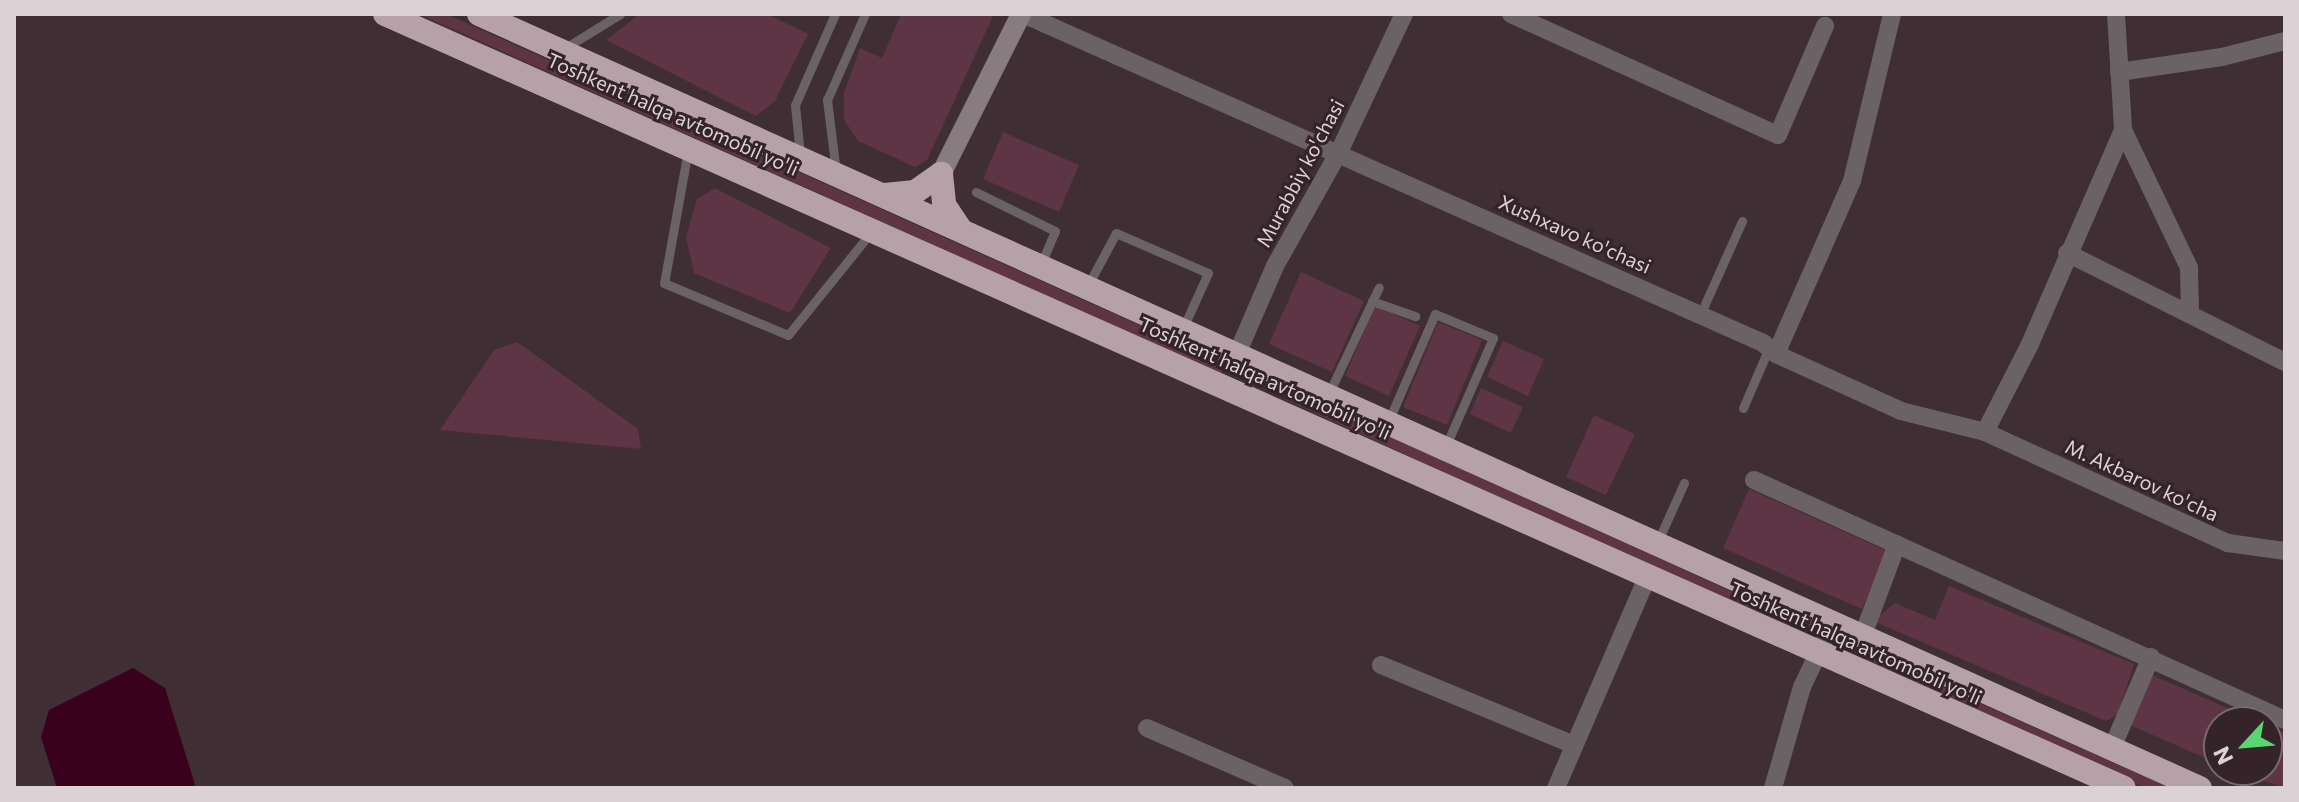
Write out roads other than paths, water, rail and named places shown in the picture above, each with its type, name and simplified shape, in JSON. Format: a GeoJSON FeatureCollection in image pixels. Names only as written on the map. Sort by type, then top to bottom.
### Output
{"type":"FeatureCollection","features":[{"type":"Feature","properties":{"kind":"highway","name":"Toshkent halqa avtomobil yo'li"},"geometry":{"type":"LineString","coordinates":[[385,14],[874,229],[1647,578],[2124,788]]}},
{"type":"Feature","properties":{"kind":"highway","name":"Toshkent halqa avtomobil yo'li"},"geometry":{"type":"LineString","coordinates":[[479,14],[2200,788]]}},
{"type":"Feature","properties":{"kind":"highway"},"geometry":{"type":"LineString","coordinates":[[881,195],[915,192],[941,174],[944,205],[962,231]]}},
{"type":"Feature","properties":{"kind":"highway"},"geometry":{"type":"LineString","coordinates":[[1244,395],[1247,359]]}},
{"type":"Feature","properties":{"kind":"street","name":"Xushxavo ko'chasi"},"geometry":{"type":"LineString","coordinates":[[1022,14],[1339,152],[1763,343],[1772,352]]}},
{"type":"Feature","properties":{"kind":"street"},"geometry":{"type":"LineString","coordinates":[[941,174],[1022,14]]}},
{"type":"Feature","properties":{"kind":"street","name":"Murabbiy ko'chasi"},"geometry":{"type":"LineString","coordinates":[[1247,359],[1275,266],[1339,152],[1404,14]]}},
{"type":"Feature","properties":{"kind":"street"},"geometry":{"type":"LineString","coordinates":[[1511,14],[1778,135],[1825,26]]}},
{"type":"Feature","properties":{"kind":"street"},"geometry":{"type":"LineString","coordinates":[[1772,352],[1852,181],[1892,14]]}},
{"type":"Feature","properties":{"kind":"street"},"geometry":{"type":"LineString","coordinates":[[2116,14],[2123,130],[2189,268],[2190,311]]}},
{"type":"Feature","properties":{"kind":"street"},"geometry":{"type":"LineString","coordinates":[[2119,72],[2222,57],[2285,41]]}},
{"type":"Feature","properties":{"kind":"street"},"geometry":{"type":"LineString","coordinates":[[1985,432],[2030,344],[2123,130]]}},
{"type":"Feature","properties":{"kind":"street"},"geometry":{"type":"LineString","coordinates":[[2067,253],[2190,311],[2285,362]]}},
{"type":"Feature","properties":{"kind":"street","name":"M. Akbarov ko'cha"},"geometry":{"type":"LineString","coordinates":[[1772,352],[1901,411],[1985,432],[2228,543],[2285,551]]}},
{"type":"Feature","properties":{"kind":"street"},"geometry":{"type":"LineString","coordinates":[[1754,480],[2285,720]]}},
{"type":"Feature","properties":{"kind":"street"},"geometry":{"type":"LineString","coordinates":[[1863,635],[1897,544]]}},
{"type":"Feature","properties":{"kind":"street"},"geometry":{"type":"LineString","coordinates":[[1556,788],[1647,578]]}},
{"type":"Feature","properties":{"kind":"street"},"geometry":{"type":"LineString","coordinates":[[1773,788],[1817,651],[1833,622]]}},
{"type":"Feature","properties":{"kind":"street"},"geometry":{"type":"LineString","coordinates":[[2112,748],[2151,657]]}},
{"type":"Feature","properties":{"kind":"street"},"geometry":{"type":"LineString","coordinates":[[1381,665],[1574,745]]}},
{"type":"Feature","properties":{"kind":"street"},"geometry":{"type":"LineString","coordinates":[[1147,728],[1285,788]]}},
{"type":"Feature","properties":{"kind":"lane"},"geometry":{"type":"LineString","coordinates":[[560,51],[620,14]]}},
{"type":"Feature","properties":{"kind":"lane"},"geometry":{"type":"LineString","coordinates":[[800,158],[795,105],[835,14]]}},
{"type":"Feature","properties":{"kind":"lane"},"geometry":{"type":"LineString","coordinates":[[837,175],[827,100],[865,14]]}},
{"type":"Feature","properties":{"kind":"lane"},"geometry":{"type":"LineString","coordinates":[[688,147],[685,189],[664,283],[788,335],[874,229]]}},
{"type":"Feature","properties":{"kind":"lane"},"geometry":{"type":"LineString","coordinates":[[976,192],[1055,231],[1040,266]]}},
{"type":"Feature","properties":{"kind":"lane"},"geometry":{"type":"LineString","coordinates":[[1700,315],[1742,221]]}},
{"type":"Feature","properties":{"kind":"lane"},"geometry":{"type":"LineString","coordinates":[[1087,287],[1116,233],[1208,273],[1182,330]]}},
{"type":"Feature","properties":{"kind":"lane"},"geometry":{"type":"LineString","coordinates":[[1328,395],[1379,287]]}},
{"type":"Feature","properties":{"kind":"lane"},"geometry":{"type":"LineString","coordinates":[[1372,301],[1415,316]]}},
{"type":"Feature","properties":{"kind":"lane"},"geometry":{"type":"LineString","coordinates":[[1388,422],[1435,314],[1493,338],[1445,448]]}},
{"type":"Feature","properties":{"kind":"lane"},"geometry":{"type":"LineString","coordinates":[[1743,408],[1772,352]]}},
{"type":"Feature","properties":{"kind":"lane"},"geometry":{"type":"LineString","coordinates":[[1657,543],[1684,483]]}}]}
